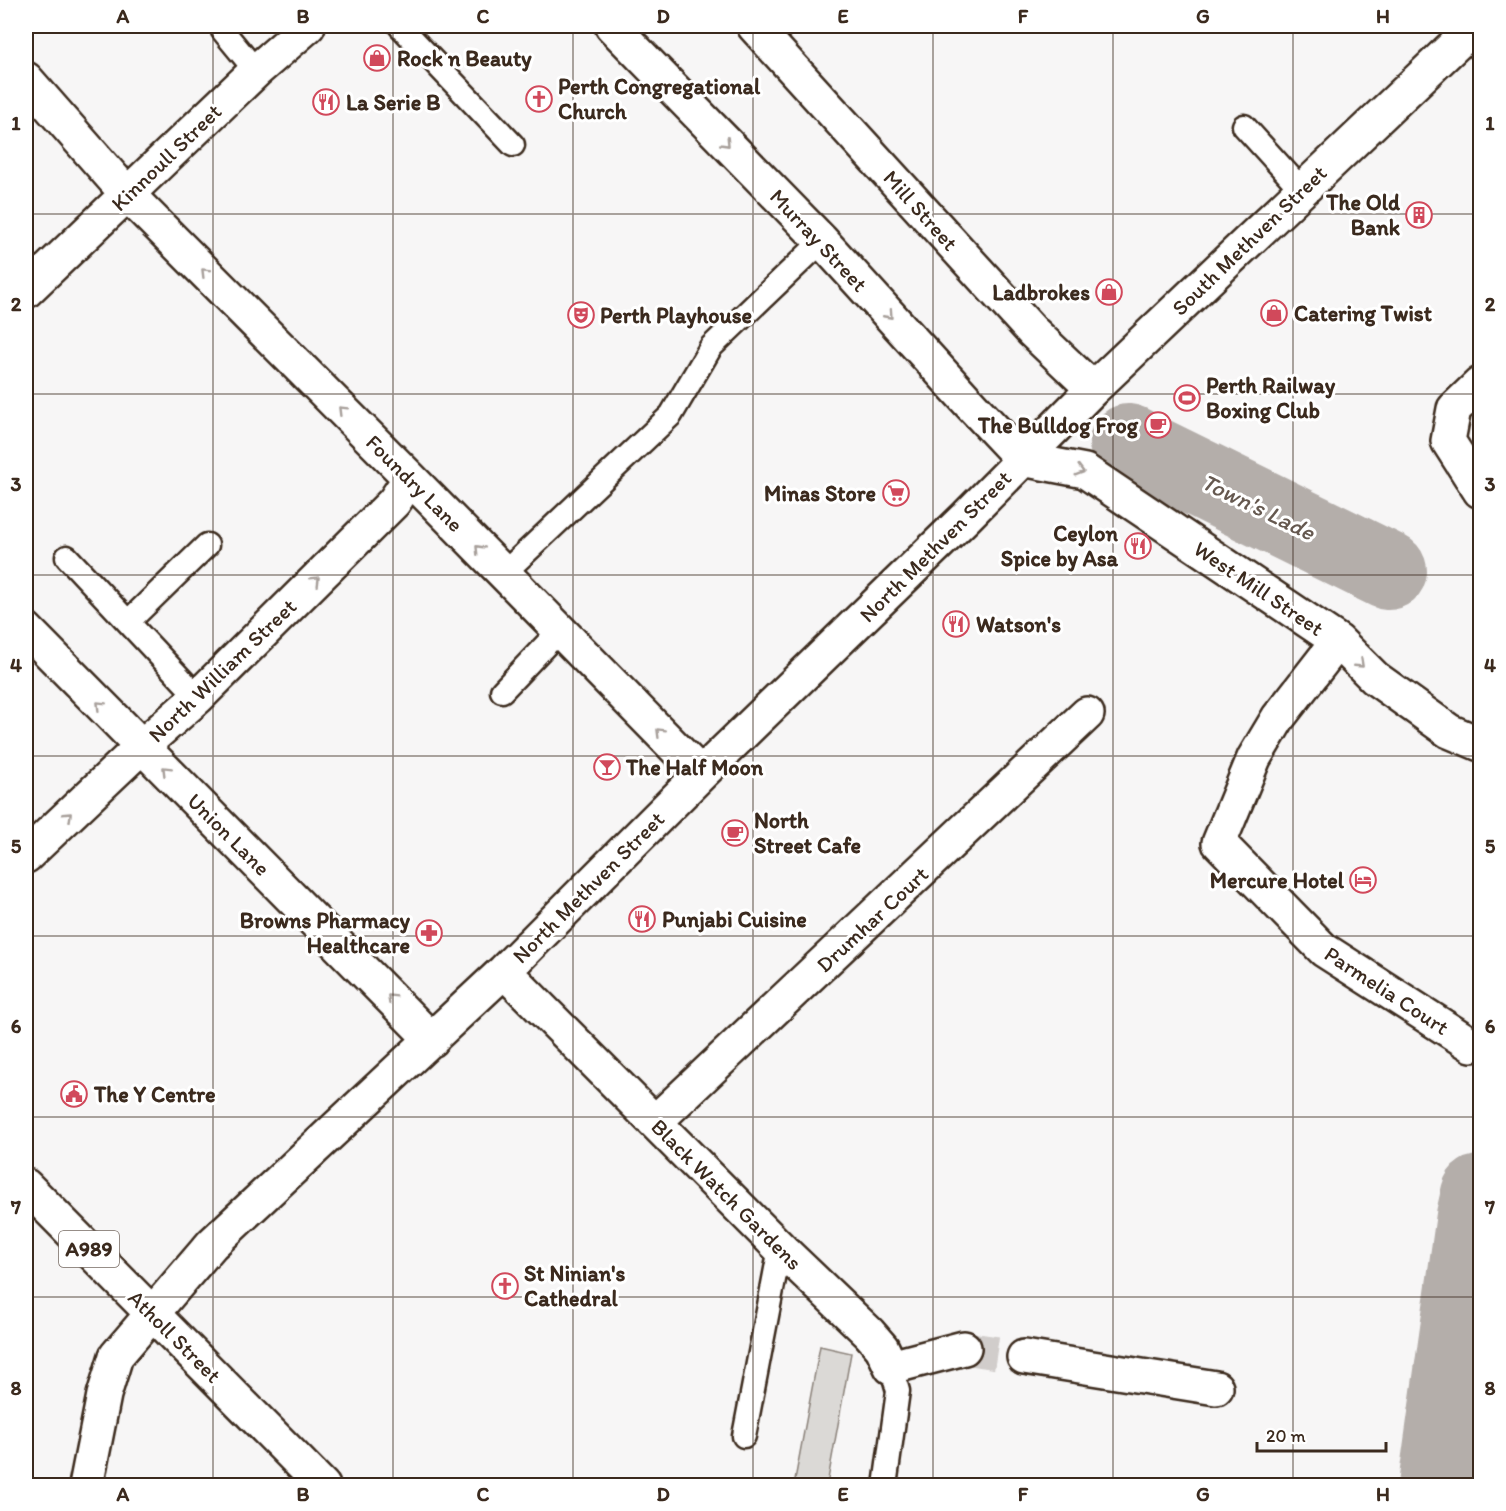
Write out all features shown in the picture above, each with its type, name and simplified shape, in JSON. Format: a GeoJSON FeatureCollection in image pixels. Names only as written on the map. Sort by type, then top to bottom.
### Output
{"type":"FeatureCollection","features":[{"type":"Feature","properties":{"kind":"street","name":"Kinnoull Street"},"geometry":{"type":"LineString","coordinates":[[26,291],[256,71],[308,26]]}},
{"type":"Feature","properties":{"kind":"street","name":"Murray Street"},"geometry":{"type":"LineString","coordinates":[[612,26],[822,241],[1022,459]]}},
{"type":"Feature","properties":{"kind":"street","name":"Mill Street"},"geometry":{"type":"LineString","coordinates":[[754,26],[1032,331],[1093,389]]}},
{"type":"Feature","properties":{"kind":"street","name":"South Methven Street"},"geometry":{"type":"LineString","coordinates":[[1022,459],[1458,42],[1479,26]]}},
{"type":"Feature","properties":{"kind":"street","name":"Foundry Lane"},"geometry":{"type":"LineString","coordinates":[[26,79],[127,194],[701,774]]}},
{"type":"Feature","properties":{"kind":"street"},"geometry":{"type":"LineString","coordinates":[[1480,384],[1454,409],[1448,441],[1480,491]]}},
{"type":"Feature","properties":{"kind":"street","name":"West Mill Street"},"geometry":{"type":"LineString","coordinates":[[1022,459],[1085,471],[1338,641],[1375,678],[1449,731],[1480,744]]}},
{"type":"Feature","properties":{"kind":"street","name":"North Methven Street"},"geometry":{"type":"LineString","coordinates":[[86,1485],[104,1395],[116,1356],[212,1244],[504,971],[701,774],[965,518],[1022,459]]}},
{"type":"Feature","properties":{"kind":"street","name":"North William Street"},"geometry":{"type":"LineString","coordinates":[[26,856],[141,747],[198,697],[394,502],[410,478]]}},
{"type":"Feature","properties":{"kind":"street","name":"Union Lane"},"geometry":{"type":"LineString","coordinates":[[26,629],[432,1040]]}},
{"type":"Feature","properties":{"kind":"street","name":"Parmelia Court"},"geometry":{"type":"LineString","coordinates":[[1338,641],[1272,728],[1254,758],[1219,843],[1324,950],[1472,1045]]}},
{"type":"Feature","properties":{"kind":"street","name":"Drumhar Court"},"geometry":{"type":"LineString","coordinates":[[656,1122],[1087,714]]}},
{"type":"Feature","properties":{"kind":"street","name":"Black Watch Gardens"},"geometry":{"type":"LineString","coordinates":[[504,971],[780,1248],[869,1333],[882,1348],[891,1366]]}},
{"type":"Feature","properties":{"kind":"street","name":"Atholl Street"},"geometry":{"type":"LineString","coordinates":[[26,1186],[323,1485]]}},
{"type":"Feature","properties":{"kind":"street"},"geometry":{"type":"LineString","coordinates":[[891,1366],[964,1348]]}},
{"type":"Feature","properties":{"kind":"street"},"geometry":{"type":"LineString","coordinates":[[1024,1357],[1216,1388]]}},
{"type":"Feature","properties":{"kind":"lane"},"geometry":{"type":"LineString","coordinates":[[400,26],[513,145]]}},
{"type":"Feature","properties":{"kind":"lane"},"geometry":{"type":"LineString","coordinates":[[223,31],[256,71]]}},
{"type":"Feature","properties":{"kind":"lane"},"geometry":{"type":"LineString","coordinates":[[1244,126],[1302,190]]}},
{"type":"Feature","properties":{"kind":"lane"},"geometry":{"type":"LineString","coordinates":[[504,573],[671,415],[711,347],[822,241]]}},
{"type":"Feature","properties":{"kind":"lane"},"geometry":{"type":"LineString","coordinates":[[129,621],[207,545]]}},
{"type":"Feature","properties":{"kind":"lane"},"geometry":{"type":"LineString","coordinates":[[67,557],[198,697]]}},
{"type":"Feature","properties":{"kind":"lane"},"geometry":{"type":"LineString","coordinates":[[502,691],[560,630]]}},
{"type":"Feature","properties":{"kind":"lane"},"geometry":{"type":"LineString","coordinates":[[744,1436],[780,1248]]}},
{"type":"Feature","properties":{"kind":"lane"},"geometry":{"type":"LineString","coordinates":[[885,1485],[898,1391],[891,1366]]}},
{"type":"Feature","properties":{"kind":"shaded area"},"geometry":{"type":"Polygon","coordinates":[[[820,1346],[851,1353],[827,1485],[794,1485],[820,1346]]]}},
{"type":"Feature","properties":{"kind":"waterway","name":"Town's Lade"},"geometry":{"type":"LineString","coordinates":[[1128,443],[1388,571]]}},
{"type":"Feature","properties":{"kind":"waterway","name":"Town's Lade"},"geometry":{"type":"LineString","coordinates":[[1437,1486],[1480,1194]]}},
{"type":"Feature","properties":{"kind":"tunnel"},"geometry":{"type":"LineString","coordinates":[[964,1348],[1024,1357]]}},
{"type":"Feature","properties":{"kind":"place","name":"Rock n Beauty"},"geometry":{"type":"Point","coordinates":[377,58]}},
{"type":"Feature","properties":{"kind":"place","name":"Perth Congregational Church"},"geometry":{"type":"Point","coordinates":[539,99]}},
{"type":"Feature","properties":{"kind":"place","name":"La Serie B"},"geometry":{"type":"Point","coordinates":[326,102]}},
{"type":"Feature","properties":{"kind":"place","name":"The Old Bank"},"geometry":{"type":"Point","coordinates":[1419,215]}},
{"type":"Feature","properties":{"kind":"place","name":"Ladbrokes"},"geometry":{"type":"Point","coordinates":[1109,292]}},
{"type":"Feature","properties":{"kind":"place","name":"Catering Twist"},"geometry":{"type":"Point","coordinates":[1274,313]}},
{"type":"Feature","properties":{"kind":"place","name":"Perth Playhouse"},"geometry":{"type":"Point","coordinates":[581,315]}},
{"type":"Feature","properties":{"kind":"place","name":"Perth Railway Boxing Club"},"geometry":{"type":"Point","coordinates":[1187,398]}},
{"type":"Feature","properties":{"kind":"place","name":"The Bulldog Frog"},"geometry":{"type":"Point","coordinates":[1158,425]}},
{"type":"Feature","properties":{"kind":"place","name":"Minas Store"},"geometry":{"type":"Point","coordinates":[896,493]}},
{"type":"Feature","properties":{"kind":"place","name":"Ceylon Spice by Asa"},"geometry":{"type":"Point","coordinates":[1138,546]}},
{"type":"Feature","properties":{"kind":"place","name":"Watson's"},"geometry":{"type":"Point","coordinates":[956,624]}},
{"type":"Feature","properties":{"kind":"place","name":"The Half Moon"},"geometry":{"type":"Point","coordinates":[607,767]}},
{"type":"Feature","properties":{"kind":"place","name":"North Street Cafe"},"geometry":{"type":"Point","coordinates":[735,833]}},
{"type":"Feature","properties":{"kind":"place","name":"Mercure Hotel"},"geometry":{"type":"Point","coordinates":[1363,880]}},
{"type":"Feature","properties":{"kind":"place","name":"Punjabi Cuisine"},"geometry":{"type":"Point","coordinates":[642,919]}},
{"type":"Feature","properties":{"kind":"place","name":"Browns Pharmacy Healthcare"},"geometry":{"type":"Point","coordinates":[429,933]}},
{"type":"Feature","properties":{"kind":"place","name":"The Y Centre"},"geometry":{"type":"Point","coordinates":[74,1094]}},
{"type":"Feature","properties":{"kind":"place","name":"St Ninian's Cathedral"},"geometry":{"type":"Point","coordinates":[505,1286]}}]}
